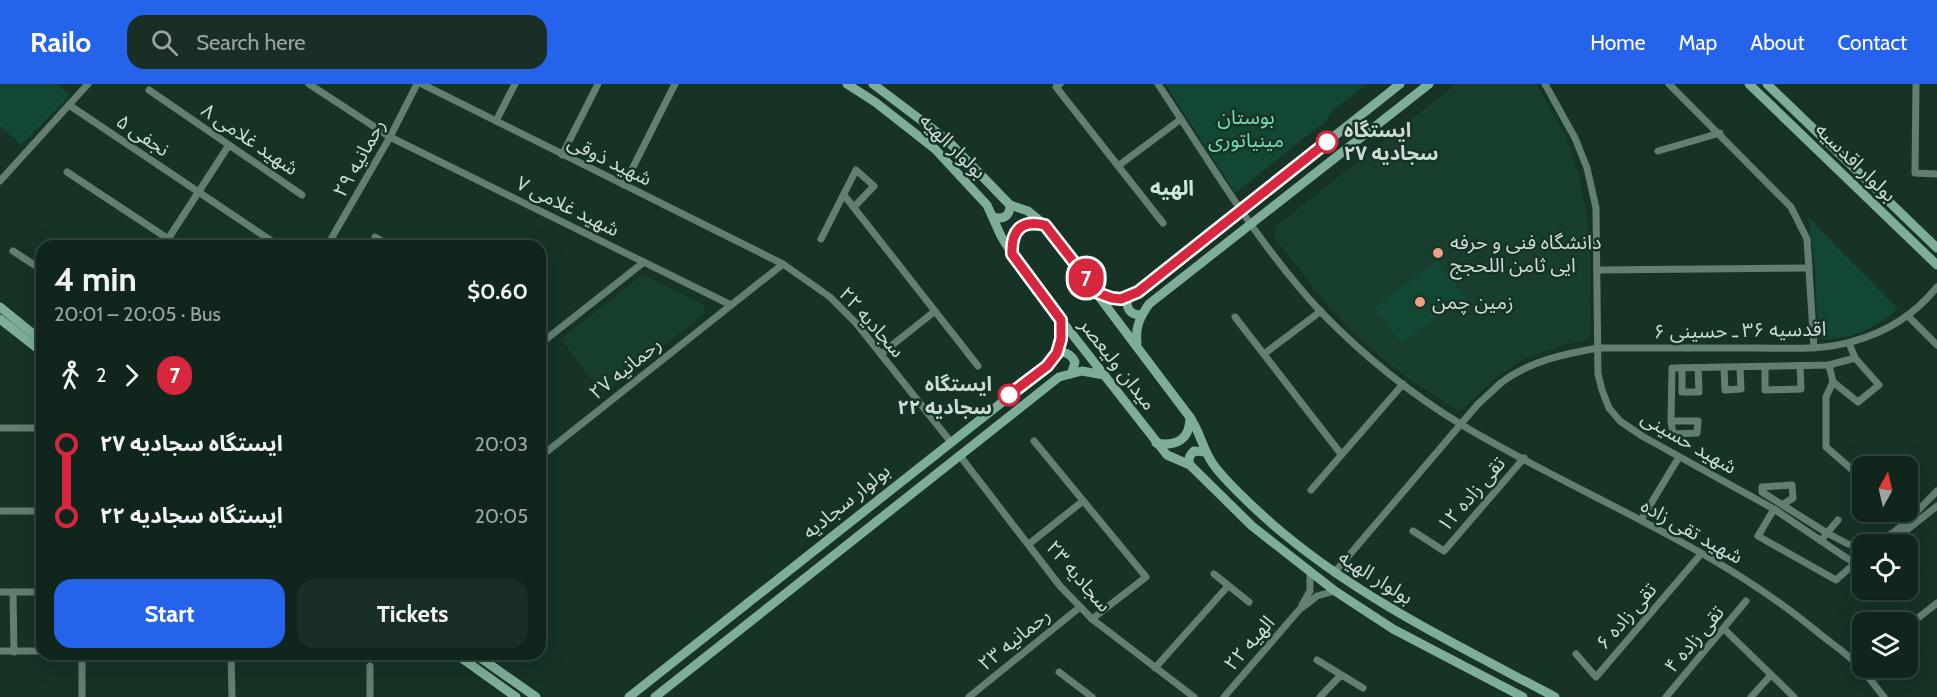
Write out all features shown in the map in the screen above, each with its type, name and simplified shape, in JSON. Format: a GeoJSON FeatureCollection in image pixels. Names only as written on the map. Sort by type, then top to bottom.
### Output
{"type":"FeatureCollection","features":[{"type":"Feature","properties":{"kind":"main road","name":"بولوار الهیه"},"geometry":{"type":"LineString","coordinates":[[847,84],[875,102],[935,149],[987,205],[1012,254]]}},
{"type":"Feature","properties":{"kind":"main road","name":"بولوار الهیه"},"geometry":{"type":"LineString","coordinates":[[873,84],[946,139],[1010,204],[1028,211],[1045,225]]}},
{"type":"Feature","properties":{"kind":"main road"},"geometry":{"type":"LineString","coordinates":[[1098,293],[1112,298],[1128,297],[1138,292],[1400,84]]}},
{"type":"Feature","properties":{"kind":"main road"},"geometry":{"type":"LineString","coordinates":[[1137,345],[1135,330],[1141,315],[1149,304],[1429,84]]}},
{"type":"Feature","properties":{"kind":"main road","name":"بولوار اقدسیه"},"geometry":{"type":"LineString","coordinates":[[1749,84],[1937,265]]}},
{"type":"Feature","properties":{"kind":"main road","name":"بولوار اقدسیه"},"geometry":{"type":"LineString","coordinates":[[1767,84],[1937,248]]}},
{"type":"Feature","properties":{"kind":"main road"},"geometry":{"type":"LineString","coordinates":[[993,217],[1000,219],[1006,217],[1010,211],[1010,204]]}},
{"type":"Feature","properties":{"kind":"main road"},"geometry":{"type":"LineString","coordinates":[[1012,254],[1012,241],[1021,227],[1036,222],[1045,225]]}},
{"type":"Feature","properties":{"kind":"main road","name":"میدان ولیعصر"},"geometry":{"type":"LineString","coordinates":[[1045,225],[1198,427],[1205,452]]}},
{"type":"Feature","properties":{"kind":"main road","name":"میدان ولیعصر"},"geometry":{"type":"LineString","coordinates":[[1012,254],[1156,443],[1167,455],[1190,465]]}},
{"type":"Feature","properties":{"kind":"main road"},"geometry":{"type":"LineString","coordinates":[[1128,297],[1126,304],[1128,310],[1134,315],[1141,315]]}},
{"type":"Feature","properties":{"kind":"main road"},"geometry":{"type":"LineString","coordinates":[[0,307],[36,336]]}},
{"type":"Feature","properties":{"kind":"main road"},"geometry":{"type":"LineString","coordinates":[[0,319],[36,347]]}},
{"type":"Feature","properties":{"kind":"main road"},"geometry":{"type":"LineString","coordinates":[[1061,320],[1061,339],[1057,353],[1063,352],[1072,357],[1074,368],[1072,372],[1091,371],[1105,376]]}},
{"type":"Feature","properties":{"kind":"main road","name":"بولوار سجادیه"},"geometry":{"type":"LineString","coordinates":[[629,697],[1047,366],[1057,353]]}},
{"type":"Feature","properties":{"kind":"main road","name":"بولوار سجادیه"},"geometry":{"type":"LineString","coordinates":[[656,697],[1059,377],[1072,372]]}},
{"type":"Feature","properties":{"kind":"main road"},"geometry":{"type":"LineString","coordinates":[[1156,443],[1167,445],[1177,443],[1185,436],[1190,426],[1190,416]]}},
{"type":"Feature","properties":{"kind":"main road"},"geometry":{"type":"LineString","coordinates":[[1190,465],[1188,460],[1194,451],[1205,452]]}},
{"type":"Feature","properties":{"kind":"main road","name":"بولوار الهیه"},"geometry":{"type":"LineString","coordinates":[[1205,452],[1215,468],[1255,509],[1296,545],[1334,573],[1402,615],[1556,697]]}},
{"type":"Feature","properties":{"kind":"main road","name":"بولوار الهیه"},"geometry":{"type":"LineString","coordinates":[[1190,465],[1252,526],[1335,591],[1393,629],[1523,697]]}},
{"type":"Feature","properties":{"kind":"main road"},"geometry":{"type":"LineString","coordinates":[[464,660],[516,697]]}},
{"type":"Feature","properties":{"kind":"main road"},"geometry":{"type":"LineString","coordinates":[[484,660],[536,697]]}},
{"type":"Feature","properties":{"kind":"street"},"geometry":{"type":"LineString","coordinates":[[0,181],[88,84]]}},
{"type":"Feature","properties":{"kind":"street","name":"شهید غلامی ۷"},"geometry":{"type":"LineString","coordinates":[[309,84],[390,137],[731,305]]}},
{"type":"Feature","properties":{"kind":"street","name":"رحمانیه ۲۹"},"geometry":{"type":"LineString","coordinates":[[330,240],[390,137],[417,84]]}},
{"type":"Feature","properties":{"kind":"street","name":"شهید ذوقی"},"geometry":{"type":"LineString","coordinates":[[422,84],[562,156],[783,264]]}},
{"type":"Feature","properties":{"kind":"street"},"geometry":{"type":"LineString","coordinates":[[496,121],[515,84]]}},
{"type":"Feature","properties":{"kind":"street"},"geometry":{"type":"LineString","coordinates":[[562,156],[598,84]]}},
{"type":"Feature","properties":{"kind":"street"},"geometry":{"type":"LineString","coordinates":[[624,185],[675,84]]}},
{"type":"Feature","properties":{"kind":"street"},"geometry":{"type":"LineString","coordinates":[[1060,84],[1056,87],[1163,223]]}},
{"type":"Feature","properties":{"kind":"street","name":"شهید تقی زاده"},"geometry":{"type":"LineString","coordinates":[[1158,84],[1252,225],[1321,311],[1360,350],[1403,384],[1461,424],[1701,554],[1758,588],[1852,657]]}},
{"type":"Feature","properties":{"kind":"street"},"geometry":{"type":"LineString","coordinates":[[1669,84],[1791,207],[1807,239],[1814,348]]}},
{"type":"Feature","properties":{"kind":"street"},"geometry":{"type":"LineString","coordinates":[[1916,84],[1915,174],[1937,174]]}},
{"type":"Feature","properties":{"kind":"street","name":"شهید حسینی"},"geometry":{"type":"LineString","coordinates":[[1548,85],[1575,138],[1587,168],[1596,208],[1598,374],[1609,408],[1620,421],[1642,436],[1774,509],[1852,561]]}},
{"type":"Feature","properties":{"kind":"street","name":"شهید غلامی ۸"},"geometry":{"type":"LineString","coordinates":[[149,90],[302,195]]}},
{"type":"Feature","properties":{"kind":"street","name":"نجفی ۵"},"geometry":{"type":"LineString","coordinates":[[69,105],[270,240]]}},
{"type":"Feature","properties":{"kind":"street"},"geometry":{"type":"LineString","coordinates":[[1118,166],[1181,119]]}},
{"type":"Feature","properties":{"kind":"street"},"geometry":{"type":"LineString","coordinates":[[1658,151],[1720,133]]}},
{"type":"Feature","properties":{"kind":"street"},"geometry":{"type":"LineString","coordinates":[[67,172],[168,239],[229,145]]}},
{"type":"Feature","properties":{"kind":"street"},"geometry":{"type":"LineString","coordinates":[[821,239],[856,170],[874,186],[854,207]]}},
{"type":"Feature","properties":{"kind":"street"},"geometry":{"type":"LineString","coordinates":[[844,195],[978,366]]}},
{"type":"Feature","properties":{"kind":"street"},"geometry":{"type":"LineString","coordinates":[[375,237],[380,240]]}},
{"type":"Feature","properties":{"kind":"street"},"geometry":{"type":"LineString","coordinates":[[13,250],[36,266]]}},
{"type":"Feature","properties":{"kind":"street"},"geometry":{"type":"LineString","coordinates":[[546,339],[644,261]]}},
{"type":"Feature","properties":{"kind":"street","name":"رحمانیه ۲۷"},"geometry":{"type":"LineString","coordinates":[[546,452],[783,264]]}},
{"type":"Feature","properties":{"kind":"street","name":"سجادیه ۲۲"},"geometry":{"type":"LineString","coordinates":[[783,264],[830,297],[856,323],[950,441]]}},
{"type":"Feature","properties":{"kind":"street"},"geometry":{"type":"LineString","coordinates":[[1598,270],[1809,268]]}},
{"type":"Feature","properties":{"kind":"street","name":"اقدسیه ۳۶ ـ حسینی ۶"},"geometry":{"type":"LineString","coordinates":[[1334,573],[1478,404],[1502,382],[1528,367],[1564,354],[1598,348],[1814,348],[1849,343],[1880,332],[1908,316],[1937,287]]}},
{"type":"Feature","properties":{"kind":"street"},"geometry":{"type":"LineString","coordinates":[[881,354],[935,311]]}},
{"type":"Feature","properties":{"kind":"street"},"geometry":{"type":"LineString","coordinates":[[1264,354],[1321,311]]}},
{"type":"Feature","properties":{"kind":"street"},"geometry":{"type":"LineString","coordinates":[[1235,316],[1341,454]]}},
{"type":"Feature","properties":{"kind":"street"},"geometry":{"type":"LineString","coordinates":[[1908,316],[1937,345]]}},
{"type":"Feature","properties":{"kind":"street"},"geometry":{"type":"LineString","coordinates":[[1829,366],[1833,382],[1858,402],[1879,385],[1855,358],[1849,343]]}},
{"type":"Feature","properties":{"kind":"street"},"geometry":{"type":"LineString","coordinates":[[1671,421],[1672,368],[1829,366],[1855,358]]}},
{"type":"Feature","properties":{"kind":"street"},"geometry":{"type":"LineString","coordinates":[[1765,367],[1765,390],[1801,389],[1800,366]]}},
{"type":"Feature","properties":{"kind":"street"},"geometry":{"type":"LineString","coordinates":[[1724,367],[1725,390],[1741,390],[1740,367]]}},
{"type":"Feature","properties":{"kind":"street"},"geometry":{"type":"LineString","coordinates":[[1682,368],[1682,392],[1699,392],[1698,368]]}},
{"type":"Feature","properties":{"kind":"street"},"geometry":{"type":"LineString","coordinates":[[1833,382],[1826,398],[1826,447],[1852,469]]}},
{"type":"Feature","properties":{"kind":"street"},"geometry":{"type":"LineString","coordinates":[[1311,490],[1403,384]]}},
{"type":"Feature","properties":{"kind":"street"},"geometry":{"type":"LineString","coordinates":[[0,428],[36,428]]}},
{"type":"Feature","properties":{"kind":"street"},"geometry":{"type":"LineString","coordinates":[[1034,441],[1146,577],[1092,619]]}},
{"type":"Feature","properties":{"kind":"street","name":"سجادیه ۲۳"},"geometry":{"type":"LineString","coordinates":[[960,456],[1060,585],[1080,607],[1092,619],[1194,697]]}},
{"type":"Feature","properties":{"kind":"street"},"geometry":{"type":"LineString","coordinates":[[1641,520],[1679,456]]}},
{"type":"Feature","properties":{"kind":"street","name":"تقی زاده ۱۲"},"geometry":{"type":"LineString","coordinates":[[1413,531],[1444,551],[1524,458]]}},
{"type":"Feature","properties":{"kind":"street"},"geometry":{"type":"LineString","coordinates":[[1782,505],[1793,498],[1791,485],[1762,487],[1762,492],[1782,505],[1827,533],[1852,544]]}},
{"type":"Feature","properties":{"kind":"street"},"geometry":{"type":"LineString","coordinates":[[1891,534],[1924,506],[1937,491]]}},
{"type":"Feature","properties":{"kind":"street"},"geometry":{"type":"LineString","coordinates":[[1029,544],[1083,501]]}},
{"type":"Feature","properties":{"kind":"street"},"geometry":{"type":"LineString","coordinates":[[1901,534],[1937,506]]}},
{"type":"Feature","properties":{"kind":"street"},"geometry":{"type":"LineString","coordinates":[[1774,509],[1758,536],[1836,580],[1852,566]]}},
{"type":"Feature","properties":{"kind":"street"},"geometry":{"type":"LineString","coordinates":[[0,511],[36,511]]}},
{"type":"Feature","properties":{"kind":"street"},"geometry":{"type":"LineString","coordinates":[[1821,541],[1838,520]]}},
{"type":"Feature","properties":{"kind":"street","name":"تقی زاده ۶"},"geometry":{"type":"LineString","coordinates":[[1576,654],[1596,677],[1701,554]]}},
{"type":"Feature","properties":{"kind":"street"},"geometry":{"type":"LineString","coordinates":[[1299,610],[1310,591],[1310,573]]}},
{"type":"Feature","properties":{"kind":"street"},"geometry":{"type":"LineString","coordinates":[[1214,574],[1249,602]]}},
{"type":"Feature","properties":{"kind":"street"},"geometry":{"type":"LineString","coordinates":[[1155,668],[1228,586]]}},
{"type":"Feature","properties":{"kind":"street"},"geometry":{"type":"LineString","coordinates":[[1299,610],[1317,596],[1335,591]]}},
{"type":"Feature","properties":{"kind":"street"},"geometry":{"type":"LineString","coordinates":[[0,592],[36,592]]}},
{"type":"Feature","properties":{"kind":"street"},"geometry":{"type":"LineString","coordinates":[[13,592],[14,652]]}},
{"type":"Feature","properties":{"kind":"street","name":"تقی زاده ۴"},"geometry":{"type":"LineString","coordinates":[[1666,697],[1746,601]]}},
{"type":"Feature","properties":{"kind":"street"},"geometry":{"type":"LineString","coordinates":[[1918,618],[1937,603]]}},
{"type":"Feature","properties":{"kind":"street","name":"رحمانیه ۲۳"},"geometry":{"type":"LineString","coordinates":[[969,697],[1080,607]]}},
{"type":"Feature","properties":{"kind":"street","name":"الهیه ۲۲"},"geometry":{"type":"LineString","coordinates":[[1224,697],[1299,610]]}},
{"type":"Feature","properties":{"kind":"street"},"geometry":{"type":"LineString","coordinates":[[1724,628],[1794,697]]}},
{"type":"Feature","properties":{"kind":"street"},"geometry":{"type":"LineString","coordinates":[[0,651],[36,651]]}},
{"type":"Feature","properties":{"kind":"street"},"geometry":{"type":"LineString","coordinates":[[82,660],[82,697]]}},
{"type":"Feature","properties":{"kind":"street"},"geometry":{"type":"LineString","coordinates":[[232,697],[233,660]]}},
{"type":"Feature","properties":{"kind":"street"},"geometry":{"type":"LineString","coordinates":[[1317,660],[1363,688]]}},
{"type":"Feature","properties":{"kind":"street"},"geometry":{"type":"LineString","coordinates":[[370,666],[370,697]]}},
{"type":"Feature","properties":{"kind":"street"},"geometry":{"type":"LineString","coordinates":[[1059,672],[1092,697]]}},
{"type":"Feature","properties":{"kind":"street"},"geometry":{"type":"LineString","coordinates":[[1320,697],[1341,675]]}},
{"type":"Feature","properties":{"kind":"street"},"geometry":{"type":"LineString","coordinates":[[1751,697],[1771,675]]}},
{"type":"Feature","properties":{"kind":"street","name":"شهید تقی زاده"},"geometry":{"type":"LineString","coordinates":[[1871,678],[1884,697]]}},
{"type":"Feature","properties":{"kind":"shaded area","name":"دانشگاه فنی و حرفه ایی ثامن اللحجج"},"geometry":{"type":"Polygon","coordinates":[[[1456,84],[1535,84],[1566,138],[1578,172],[1590,241],[1591,333],[1584,341],[1563,345],[1524,359],[1498,376],[1463,409],[1457,410],[1406,377],[1366,345],[1328,306],[1274,237],[1275,227],[1456,84]]]}},
{"type":"Feature","properties":{"kind":"shaded area"},"geometry":{"type":"Polygon","coordinates":[[[641,276],[646,276],[703,304],[705,313],[603,394],[561,339],[641,276]]]}},
{"type":"Feature","properties":{"kind":"green space"},"geometry":{"type":"Polygon","coordinates":[[[0,84],[57,84],[70,96],[21,145],[0,126],[0,84]]]}},
{"type":"Feature","properties":{"kind":"green space","name":"بوستان مینیاتوری"},"geometry":{"type":"Polygon","coordinates":[[[1165,84],[1366,84],[1331,112],[1327,120],[1235,193],[1165,84]]]}},
{"type":"Feature","properties":{"kind":"green space"},"geometry":{"type":"Polygon","coordinates":[[[1808,217],[1898,309],[1872,327],[1856,334],[1824,340],[1818,336],[1815,267],[1808,217]]]}},
{"type":"Feature","properties":{"kind":"green space","name":"زمین چمن"},"geometry":{"type":"Polygon","coordinates":[[[1438,261],[1465,297],[1401,344],[1374,307],[1438,261]]]}},
{"type":"Feature","properties":{"kind":"bus line","name":"7"},"geometry":{"type":"LineString","coordinates":[[1009,395],[1047,366],[1057,353],[1061,339],[1061,320],[1012,254],[1012,241],[1015,233],[1021,227],[1036,222],[1045,225],[1098,293],[1121,299],[1138,292],[1327,142]]}},
{"type":"Feature","properties":{"kind":"place","name":"ایستگاه سجادیه ۲۷"},"geometry":{"type":"Point","coordinates":[1327,142]}},
{"type":"Feature","properties":{"kind":"place","name":"دانشگاه فنی و حرفه ایی ثامن اللحجج"},"geometry":{"type":"Point","coordinates":[1438,253]}},
{"type":"Feature","properties":{"kind":"place","name":"زمین چمن"},"geometry":{"type":"Point","coordinates":[1420,302]}},
{"type":"Feature","properties":{"kind":"place","name":"ایستگاه سجادیه ۲۲"},"geometry":{"type":"Point","coordinates":[1009,395]}},
{"type":"Feature","properties":{"kind":"district","name":"الهیه"},"geometry":{"type":"Point","coordinates":[1172,188]}}]}
